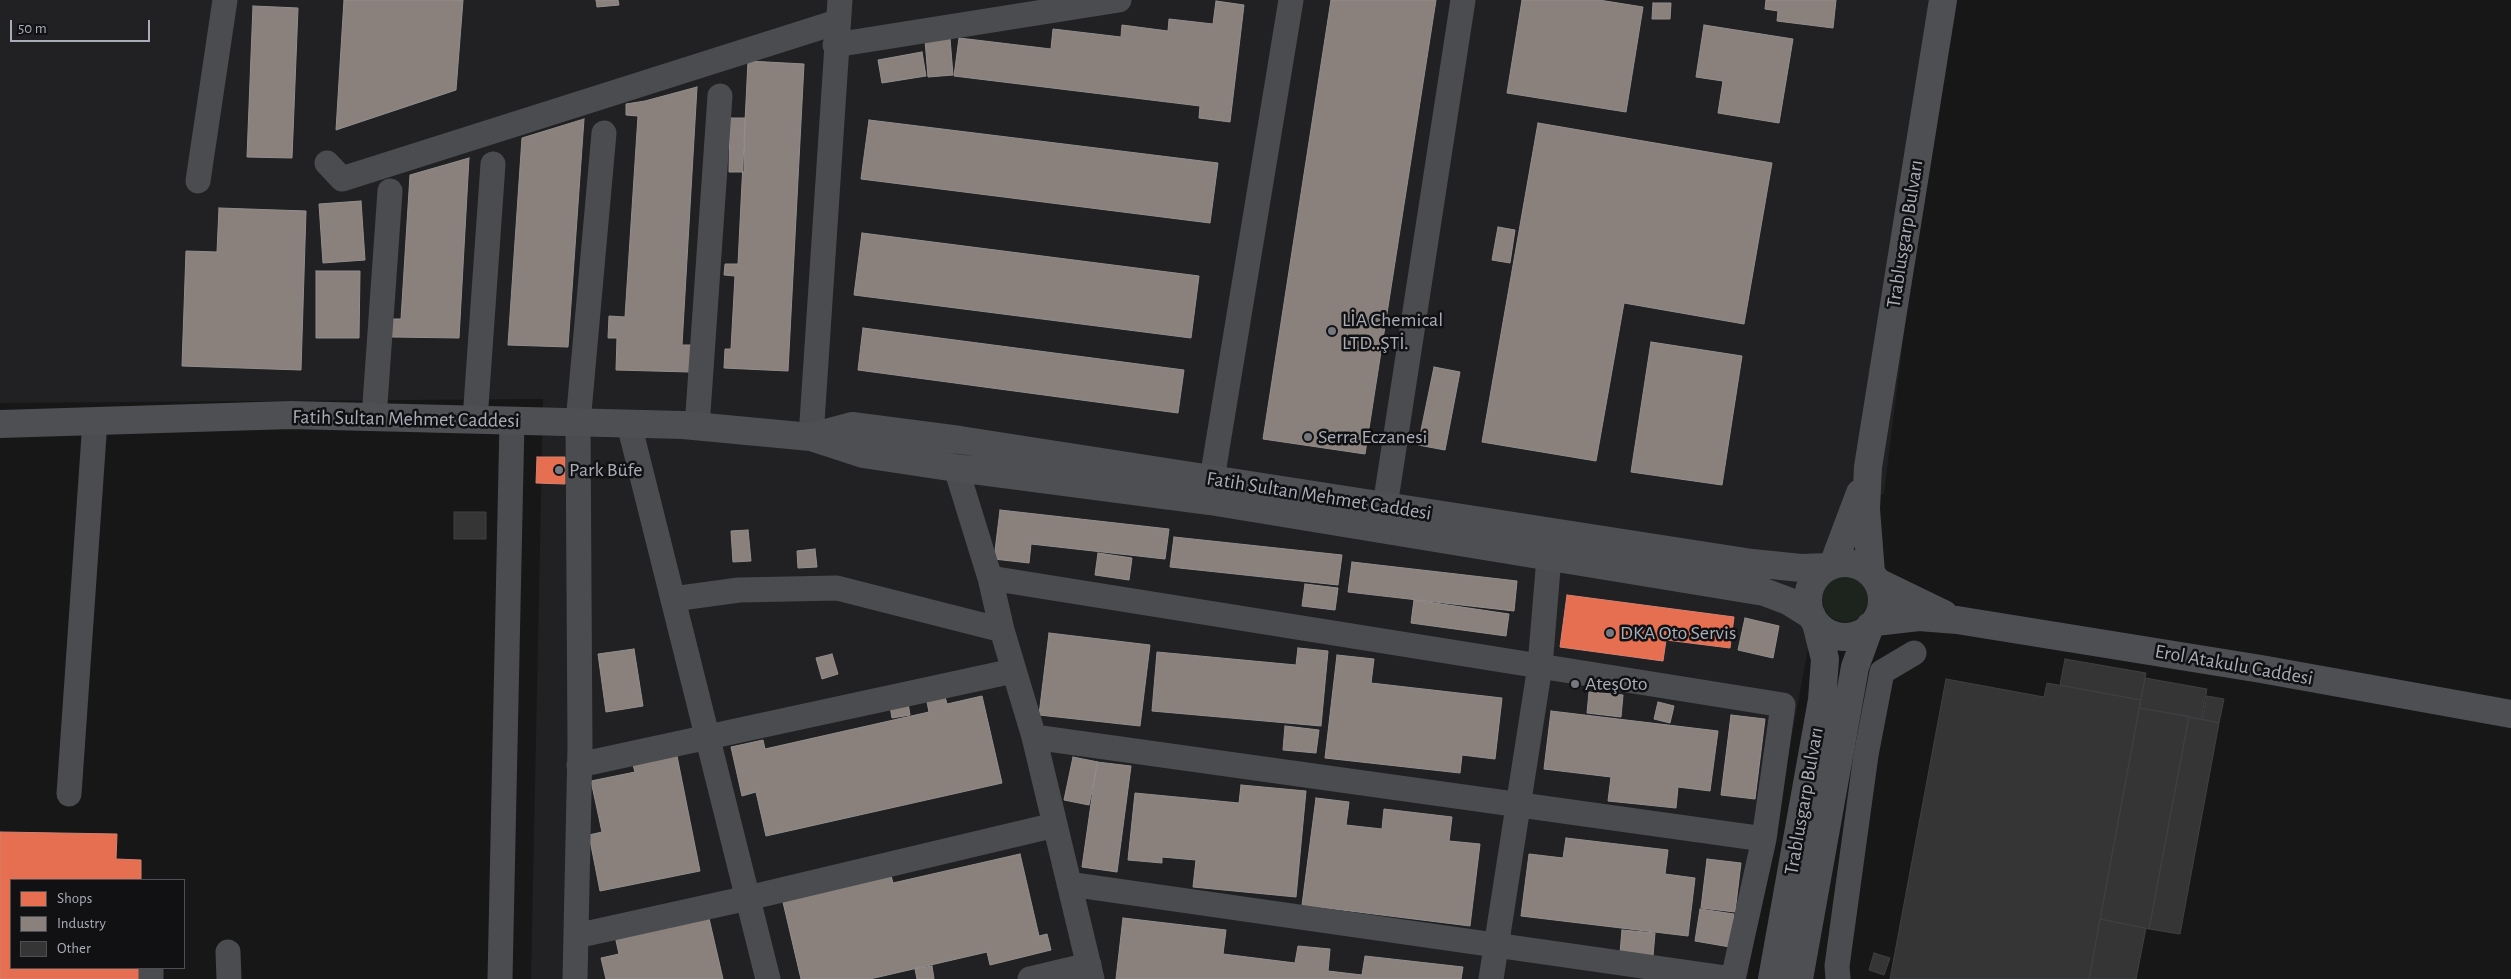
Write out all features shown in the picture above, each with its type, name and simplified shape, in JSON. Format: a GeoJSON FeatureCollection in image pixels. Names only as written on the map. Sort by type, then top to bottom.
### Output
{"type":"FeatureCollection","features":[{"type":"Feature","properties":{"kind":"main road","name":"Trablusgarp Bulvarı"},"geometry":{"type":"LineString","coordinates":[[1874,578],[1866,509],[1868,467],[1942,0]]}},
{"type":"Feature","properties":{"kind":"main road","name":"Fatih Sultan Mehmet Caddesi"},"geometry":{"type":"LineString","coordinates":[[0,424],[291,415],[629,424],[697,427],[811,437],[862,454],[956,468],[1385,506],[1550,545],[1764,592],[1788,601],[1814,620]]}},
{"type":"Feature","properties":{"kind":"main road","name":"Fatih Sultan Mehmet Caddesi"},"geometry":{"type":"LineString","coordinates":[[811,437],[852,426],[960,440],[1211,490],[1550,545],[1801,568],[1831,566]]}},
{"type":"Feature","properties":{"kind":"main road"},"geometry":{"type":"LineString","coordinates":[[956,468],[960,440]]}},
{"type":"Feature","properties":{"kind":"main road","name":"Trablusgarp Bulvarı"},"geometry":{"type":"LineString","coordinates":[[1831,566],[1868,467]]}},
{"type":"Feature","properties":{"kind":"main road"},"geometry":{"type":"LineString","coordinates":[[1874,578],[1882,602],[1872,624],[1862,632],[1842,636],[1833,634],[1814,620],[1809,605],[1812,583],[1819,574],[1831,566],[1853,564],[1874,578],[1956,620]]}},
{"type":"Feature","properties":{"kind":"main road"},"geometry":{"type":"LineString","coordinates":[[1872,624],[1919,617],[1956,620]]}},
{"type":"Feature","properties":{"kind":"main road","name":"Trablusgarp Bulvarı"},"geometry":{"type":"LineString","coordinates":[[1772,979],[1822,700],[1825,659],[1814,620]]}},
{"type":"Feature","properties":{"kind":"main road","name":"Erol Atakulu Caddesi"},"geometry":{"type":"LineString","coordinates":[[1956,620],[2260,669],[2511,714]]}},
{"type":"Feature","properties":{"kind":"main road","name":"Trablusgarp Bulvarı"},"geometry":{"type":"LineString","coordinates":[[1799,979],[1855,668],[1872,624]]}},
{"type":"Feature","properties":{"kind":"street"},"geometry":{"type":"LineString","coordinates":[[198,181],[225,0]]}},
{"type":"Feature","properties":{"kind":"street"},"geometry":{"type":"LineString","coordinates":[[327,163],[342,179],[837,22],[1119,0]]}},
{"type":"Feature","properties":{"kind":"street"},"geometry":{"type":"LineString","coordinates":[[1211,490],[1291,0]]}},
{"type":"Feature","properties":{"kind":"street"},"geometry":{"type":"LineString","coordinates":[[1385,506],[1464,0]]}},
{"type":"Feature","properties":{"kind":"street"},"geometry":{"type":"LineString","coordinates":[[811,437],[837,22]]}},
{"type":"Feature","properties":{"kind":"street"},"geometry":{"type":"LineString","coordinates":[[697,427],[720,96]]}},
{"type":"Feature","properties":{"kind":"street"},"geometry":{"type":"LineString","coordinates":[[575,979],[579,765],[578,423],[604,134]]}},
{"type":"Feature","properties":{"kind":"street"},"geometry":{"type":"LineString","coordinates":[[475,420],[493,164]]}},
{"type":"Feature","properties":{"kind":"street"},"geometry":{"type":"LineString","coordinates":[[374,418],[390,191]]}},
{"type":"Feature","properties":{"kind":"street"},"geometry":{"type":"LineString","coordinates":[[69,794],[95,421]]}},
{"type":"Feature","properties":{"kind":"street"},"geometry":{"type":"LineString","coordinates":[[500,979],[512,421]]}},
{"type":"Feature","properties":{"kind":"street"},"geometry":{"type":"LineString","coordinates":[[629,424],[768,979]]}},
{"type":"Feature","properties":{"kind":"street"},"geometry":{"type":"LineString","coordinates":[[956,468],[990,578],[1013,670],[1034,737],[1090,972],[1030,979]]}},
{"type":"Feature","properties":{"kind":"street"},"geometry":{"type":"LineString","coordinates":[[1491,979],[1540,666],[1550,545]]}},
{"type":"Feature","properties":{"kind":"street"},"geometry":{"type":"LineString","coordinates":[[990,578],[1783,705],[1764,839],[1733,979],[1069,884]]}},
{"type":"Feature","properties":{"kind":"street"},"geometry":{"type":"LineString","coordinates":[[672,599],[739,590],[838,588],[1002,630]]}},
{"type":"Feature","properties":{"kind":"street"},"geometry":{"type":"LineString","coordinates":[[1838,979],[1837,966],[1866,755],[1882,672],[1914,653]]}},
{"type":"Feature","properties":{"kind":"street"},"geometry":{"type":"LineString","coordinates":[[579,765],[1013,670]]}},
{"type":"Feature","properties":{"kind":"street"},"geometry":{"type":"LineString","coordinates":[[1034,737],[1764,839]]}},
{"type":"Feature","properties":{"kind":"street"},"geometry":{"type":"LineString","coordinates":[[576,936],[748,898],[1055,825]]}},
{"type":"Feature","properties":{"kind":"street"},"geometry":{"type":"LineString","coordinates":[[228,952],[228,979]]}},
{"type":"Feature","properties":{"kind":"shaded area"},"geometry":{"type":"Polygon","coordinates":[[[0,0],[1956,0],[1912,269],[1884,493],[1829,535],[1747,979],[531,979],[543,399],[0,403],[0,0]]]}},
{"type":"Feature","properties":{"kind":"shaded area"},"geometry":{"type":"Polygon","coordinates":[[[1850,576],[1862,582],[1867,590],[1867,608],[1862,616],[1854,621],[1840,622],[1828,616],[1823,608],[1822,594],[1828,582],[1836,577],[1850,576]]]}},
{"type":"Feature","properties":{"kind":"building: Shops"},"geometry":{"type":"Polygon","coordinates":[[[537,457],[565,457],[565,484],[536,483],[537,457]]]}},
{"type":"Feature","properties":{"kind":"building: Shops"},"geometry":{"type":"Polygon","coordinates":[[[1567,595],[1734,617],[1730,648],[1666,640],[1663,661],[1560,647],[1567,595]]]}},
{"type":"Feature","properties":{"kind":"building: Shops"},"geometry":{"type":"Polygon","coordinates":[[[0,832],[117,834],[116,859],[141,860],[141,879],[10,879],[10,969],[140,969],[140,979],[0,979],[0,832]]]}},
{"type":"Feature","properties":{"kind":"building: Industry"},"geometry":{"type":"Polygon","coordinates":[[[344,0],[463,0],[456,90],[336,130],[344,0]]]}},
{"type":"Feature","properties":{"kind":"building: Industry"},"geometry":{"type":"Polygon","coordinates":[[[596,0],[618,0],[619,5],[597,7],[596,0]]]}},
{"type":"Feature","properties":{"kind":"building: Industry","name":"LİA Chemical LTD..ŞTİ."},"geometry":{"type":"Polygon","coordinates":[[[1331,0],[1436,0],[1365,454],[1263,439],[1331,0]]]}},
{"type":"Feature","properties":{"kind":"building: Industry"},"geometry":{"type":"Polygon","coordinates":[[[1522,0],[1599,0],[1643,7],[1626,112],[1507,93],[1522,0]]]}},
{"type":"Feature","properties":{"kind":"building: Industry"},"geometry":{"type":"Polygon","coordinates":[[[1766,0],[1836,0],[1833,28],[1777,21],[1778,11],[1765,9],[1766,0]]]}},
{"type":"Feature","properties":{"kind":"building: Industry"},"geometry":{"type":"Polygon","coordinates":[[[1216,1],[1244,5],[1230,122],[1199,118],[1200,106],[954,76],[959,38],[1051,49],[1053,29],[1121,37],[1122,25],[1168,31],[1169,19],[1213,24],[1216,1]]]}},
{"type":"Feature","properties":{"kind":"building: Industry"},"geometry":{"type":"Polygon","coordinates":[[[1653,3],[1671,3],[1670,19],[1652,19],[1653,3]]]}},
{"type":"Feature","properties":{"kind":"building: Industry"},"geometry":{"type":"Polygon","coordinates":[[[253,6],[298,8],[292,158],[247,157],[253,6]]]}},
{"type":"Feature","properties":{"kind":"building: Industry"},"geometry":{"type":"Polygon","coordinates":[[[1704,25],[1793,39],[1779,123],[1718,113],[1723,81],[1696,77],[1704,25]]]}},
{"type":"Feature","properties":{"kind":"building: Industry"},"geometry":{"type":"Polygon","coordinates":[[[950,38],[953,75],[928,77],[925,40],[950,38]]]}},
{"type":"Feature","properties":{"kind":"building: Industry"},"geometry":{"type":"Polygon","coordinates":[[[922,52],[926,76],[882,83],[878,60],[922,52]]]}},
{"type":"Feature","properties":{"kind":"building: Industry"},"geometry":{"type":"Polygon","coordinates":[[[748,61],[804,64],[788,371],[724,368],[725,349],[731,349],[735,276],[724,275],[725,264],[738,264],[748,61]]]}},
{"type":"Feature","properties":{"kind":"building: Industry"},"geometry":{"type":"Polygon","coordinates":[[[697,87],[682,345],[691,345],[690,372],[616,370],[617,338],[608,338],[609,316],[625,317],[638,116],[626,115],[626,104],[645,101],[697,87]]]}},
{"type":"Feature","properties":{"kind":"building: Industry"},"geometry":{"type":"Polygon","coordinates":[[[730,118],[745,118],[744,172],[729,172],[730,118]]]}},
{"type":"Feature","properties":{"kind":"building: Industry"},"geometry":{"type":"Polygon","coordinates":[[[584,119],[568,347],[508,345],[522,138],[584,119]]]}},
{"type":"Feature","properties":{"kind":"building: Industry"},"geometry":{"type":"Polygon","coordinates":[[[869,120],[1218,163],[1210,223],[861,179],[869,120]]]}},
{"type":"Feature","properties":{"kind":"building: Industry"},"geometry":{"type":"Polygon","coordinates":[[[1538,123],[1772,163],[1744,324],[1624,303],[1596,461],[1482,442],[1538,123]]]}},
{"type":"Feature","properties":{"kind":"building: Industry"},"geometry":{"type":"Polygon","coordinates":[[[469,158],[459,338],[392,337],[393,319],[401,319],[410,175],[469,158]]]}},
{"type":"Feature","properties":{"kind":"building: Industry"},"geometry":{"type":"Polygon","coordinates":[[[361,201],[365,260],[323,263],[319,204],[361,201]]]}},
{"type":"Feature","properties":{"kind":"building: Industry"},"geometry":{"type":"Polygon","coordinates":[[[219,208],[306,211],[301,370],[182,366],[186,251],[217,252],[219,208]]]}},
{"type":"Feature","properties":{"kind":"building: Industry"},"geometry":{"type":"Polygon","coordinates":[[[1498,227],[1515,230],[1510,263],[1492,260],[1498,227]]]}},
{"type":"Feature","properties":{"kind":"building: Industry"},"geometry":{"type":"Polygon","coordinates":[[[862,233],[1199,276],[1191,338],[854,295],[862,233]]]}},
{"type":"Feature","properties":{"kind":"building: Industry"},"geometry":{"type":"Polygon","coordinates":[[[316,271],[360,271],[359,338],[316,338],[316,271]]]}},
{"type":"Feature","properties":{"kind":"building: Industry"},"geometry":{"type":"Polygon","coordinates":[[[863,328],[1184,370],[1178,413],[858,370],[863,328]]]}},
{"type":"Feature","properties":{"kind":"building: Industry"},"geometry":{"type":"Polygon","coordinates":[[[1651,342],[1742,356],[1722,485],[1631,472],[1651,342]]]}},
{"type":"Feature","properties":{"kind":"building: Industry"},"geometry":{"type":"Polygon","coordinates":[[[1434,367],[1460,372],[1445,450],[1418,445],[1434,367]]]}},
{"type":"Feature","properties":{"kind":"building: Industry"},"geometry":{"type":"Polygon","coordinates":[[[1000,510],[1169,529],[1165,559],[1031,544],[1029,563],[994,559],[1000,510]]]}},
{"type":"Feature","properties":{"kind":"building: Industry"},"geometry":{"type":"Polygon","coordinates":[[[748,530],[751,561],[733,562],[731,531],[748,530]]]}},
{"type":"Feature","properties":{"kind":"building: Industry"},"geometry":{"type":"Polygon","coordinates":[[[1174,537],[1342,555],[1338,585],[1170,567],[1174,537]]]}},
{"type":"Feature","properties":{"kind":"building: Industry"},"geometry":{"type":"Polygon","coordinates":[[[815,549],[817,567],[798,568],[797,551],[815,549]]]}},
{"type":"Feature","properties":{"kind":"building: Industry"},"geometry":{"type":"Polygon","coordinates":[[[1098,553],[1132,558],[1129,580],[1095,575],[1098,553]]]}},
{"type":"Feature","properties":{"kind":"building: Industry"},"geometry":{"type":"Polygon","coordinates":[[[1352,562],[1517,581],[1514,611],[1348,592],[1352,562]]]}},
{"type":"Feature","properties":{"kind":"building: Industry"},"geometry":{"type":"Polygon","coordinates":[[[1305,584],[1338,588],[1335,610],[1302,606],[1305,584]]]}},
{"type":"Feature","properties":{"kind":"building: Industry"},"geometry":{"type":"Polygon","coordinates":[[[1414,600],[1509,614],[1506,636],[1411,623],[1414,600]]]}},
{"type":"Feature","properties":{"kind":"building: Industry"},"geometry":{"type":"Polygon","coordinates":[[[1745,618],[1779,626],[1773,658],[1738,650],[1745,618]]]}},
{"type":"Feature","properties":{"kind":"building: Industry"},"geometry":{"type":"Polygon","coordinates":[[[1049,633],[1150,645],[1140,726],[1039,715],[1049,633]]]}},
{"type":"Feature","properties":{"kind":"building: Industry"},"geometry":{"type":"Polygon","coordinates":[[[1298,648],[1328,651],[1321,726],[1152,711],[1157,652],[1296,665],[1298,648]]]}},
{"type":"Feature","properties":{"kind":"building: Industry"},"geometry":{"type":"Polygon","coordinates":[[[634,649],[643,706],[606,712],[598,654],[634,649]]]}},
{"type":"Feature","properties":{"kind":"building: Industry"},"geometry":{"type":"Polygon","coordinates":[[[832,654],[838,674],[822,679],[816,658],[832,654]]]}},
{"type":"Feature","properties":{"kind":"building: Industry"},"geometry":{"type":"Polygon","coordinates":[[[1337,655],[1374,659],[1371,683],[1502,698],[1495,759],[1462,755],[1460,773],[1325,758],[1337,655]]]}},
{"type":"Feature","properties":{"kind":"building: Industry"},"geometry":{"type":"Polygon","coordinates":[[[1589,692],[1623,695],[1621,717],[1587,713],[1589,692]]]}},
{"type":"Feature","properties":{"kind":"building: Industry"},"geometry":{"type":"Polygon","coordinates":[[[944,693],[947,704],[982,696],[1002,783],[766,836],[756,792],[742,796],[731,747],[763,740],[765,749],[929,712],[926,697],[944,693]]]}},
{"type":"Feature","properties":{"kind":"building: Industry"},"geometry":{"type":"Polygon","coordinates":[[[1658,702],[1674,706],[1670,723],[1654,719],[1658,702]]]}},
{"type":"Feature","properties":{"kind":"building: Industry"},"geometry":{"type":"Polygon","coordinates":[[[908,703],[910,715],[892,718],[890,706],[908,703]]]}},
{"type":"Feature","properties":{"kind":"building: Industry"},"geometry":{"type":"Polygon","coordinates":[[[1551,711],[1718,731],[1710,791],[1678,787],[1676,808],[1608,801],[1611,777],[1544,769],[1551,711]]]}},
{"type":"Feature","properties":{"kind":"building: Industry"},"geometry":{"type":"Polygon","coordinates":[[[1731,715],[1765,719],[1755,799],[1721,795],[1731,715]]]}},
{"type":"Feature","properties":{"kind":"building: Industry"},"geometry":{"type":"Polygon","coordinates":[[[1285,726],[1319,730],[1316,753],[1283,750],[1285,726]]]}},
{"type":"Feature","properties":{"kind":"building: Industry"},"geometry":{"type":"Polygon","coordinates":[[[677,756],[700,871],[600,891],[589,835],[602,832],[591,781],[635,772],[633,765],[677,756]]]}},
{"type":"Feature","properties":{"kind":"building: Industry"},"geometry":{"type":"Polygon","coordinates":[[[1073,757],[1098,762],[1089,805],[1064,800],[1073,757]]]}},
{"type":"Feature","properties":{"kind":"building: Industry"},"geometry":{"type":"Polygon","coordinates":[[[1097,762],[1131,766],[1117,872],[1082,867],[1097,762]]]}},
{"type":"Feature","properties":{"kind":"building: Industry"},"geometry":{"type":"Polygon","coordinates":[[[1241,785],[1306,791],[1296,897],[1193,887],[1196,860],[1162,857],[1162,863],[1128,860],[1135,793],[1239,803],[1241,785]]]}},
{"type":"Feature","properties":{"kind":"building: Industry"},"geometry":{"type":"Polygon","coordinates":[[[1316,798],[1349,802],[1346,825],[1382,829],[1384,809],[1452,817],[1449,841],[1480,844],[1470,926],[1302,905],[1316,798]]]}},
{"type":"Feature","properties":{"kind":"building: Industry"},"geometry":{"type":"Polygon","coordinates":[[[1566,838],[1668,850],[1665,874],[1695,878],[1688,936],[1521,916],[1529,854],[1563,858],[1566,838]]]}},
{"type":"Feature","properties":{"kind":"building: Industry"},"geometry":{"type":"Polygon","coordinates":[[[1020,854],[1039,936],[1047,934],[1051,950],[990,965],[987,952],[870,979],[801,979],[782,898],[890,872],[893,883],[1020,854]]]}},
{"type":"Feature","properties":{"kind":"building: Industry"},"geometry":{"type":"Polygon","coordinates":[[[1707,859],[1741,863],[1735,912],[1701,908],[1707,859]]]}},
{"type":"Feature","properties":{"kind":"building: Industry"},"geometry":{"type":"Polygon","coordinates":[[[1700,909],[1734,914],[1730,947],[1695,941],[1700,909]]]}},
{"type":"Feature","properties":{"kind":"building: Industry"},"geometry":{"type":"Polygon","coordinates":[[[708,914],[723,979],[606,979],[601,958],[619,954],[615,936],[708,914]]]}},
{"type":"Feature","properties":{"kind":"building: Industry"},"geometry":{"type":"Polygon","coordinates":[[[1123,918],[1226,930],[1223,954],[1295,963],[1298,946],[1330,949],[1328,971],[1362,975],[1365,956],[1463,967],[1461,979],[1116,979],[1123,918]]]}},
{"type":"Feature","properties":{"kind":"building: Industry"},"geometry":{"type":"Polygon","coordinates":[[[1622,930],[1655,933],[1653,956],[1620,953],[1622,930]]]}},
{"type":"Feature","properties":{"kind":"building: Industry"},"geometry":{"type":"Polygon","coordinates":[[[932,966],[934,979],[917,979],[915,969],[932,966]]]}},
{"type":"Feature","properties":{"kind":"building: Other"},"geometry":{"type":"Polygon","coordinates":[[[454,512],[486,512],[486,539],[454,539],[454,512]]]}},
{"type":"Feature","properties":{"kind":"building: Other"},"geometry":{"type":"Polygon","coordinates":[[[2065,659],[2146,673],[2141,700],[2060,685],[2065,659]]]}},
{"type":"Feature","properties":{"kind":"building: Other"},"geometry":{"type":"Polygon","coordinates":[[[2145,678],[2207,689],[2201,719],[2139,708],[2145,678]]]}},
{"type":"Feature","properties":{"kind":"building: Other"},"geometry":{"type":"Polygon","coordinates":[[[1946,679],[2044,697],[2047,683],[2141,700],[2089,979],[1890,979],[1946,679]]]}},
{"type":"Feature","properties":{"kind":"building: Other"},"geometry":{"type":"Polygon","coordinates":[[[2207,696],[2224,699],[2219,723],[2202,719],[2207,696]]]}},
{"type":"Feature","properties":{"kind":"building: Other"},"geometry":{"type":"Polygon","coordinates":[[[2139,708],[2189,716],[2149,929],[2100,919],[2139,708]]]}},
{"type":"Feature","properties":{"kind":"building: Other"},"geometry":{"type":"Polygon","coordinates":[[[2189,717],[2219,723],[2180,934],[2149,929],[2189,717]]]}},
{"type":"Feature","properties":{"kind":"building: Other"},"geometry":{"type":"Polygon","coordinates":[[[2100,919],[2146,928],[2136,979],[2089,979],[2100,919]]]}},
{"type":"Feature","properties":{"kind":"building: Other"},"geometry":{"type":"Polygon","coordinates":[[[1874,953],[1890,958],[1884,975],[1869,970],[1874,953]]]}},
{"type":"Feature","properties":{"kind":"place","name":"LİA Chemical LTD..ŞTİ."},"geometry":{"type":"Point","coordinates":[1332,331]}},
{"type":"Feature","properties":{"kind":"place","name":"Serra Eczanesi"},"geometry":{"type":"Point","coordinates":[1308,437]}},
{"type":"Feature","properties":{"kind":"place","name":"Park Büfe"},"geometry":{"type":"Point","coordinates":[559,470]}},
{"type":"Feature","properties":{"kind":"place","name":"DKA Oto Servis"},"geometry":{"type":"Point","coordinates":[1610,633]}},
{"type":"Feature","properties":{"kind":"place","name":"AteşOto"},"geometry":{"type":"Point","coordinates":[1575,684]}}]}
